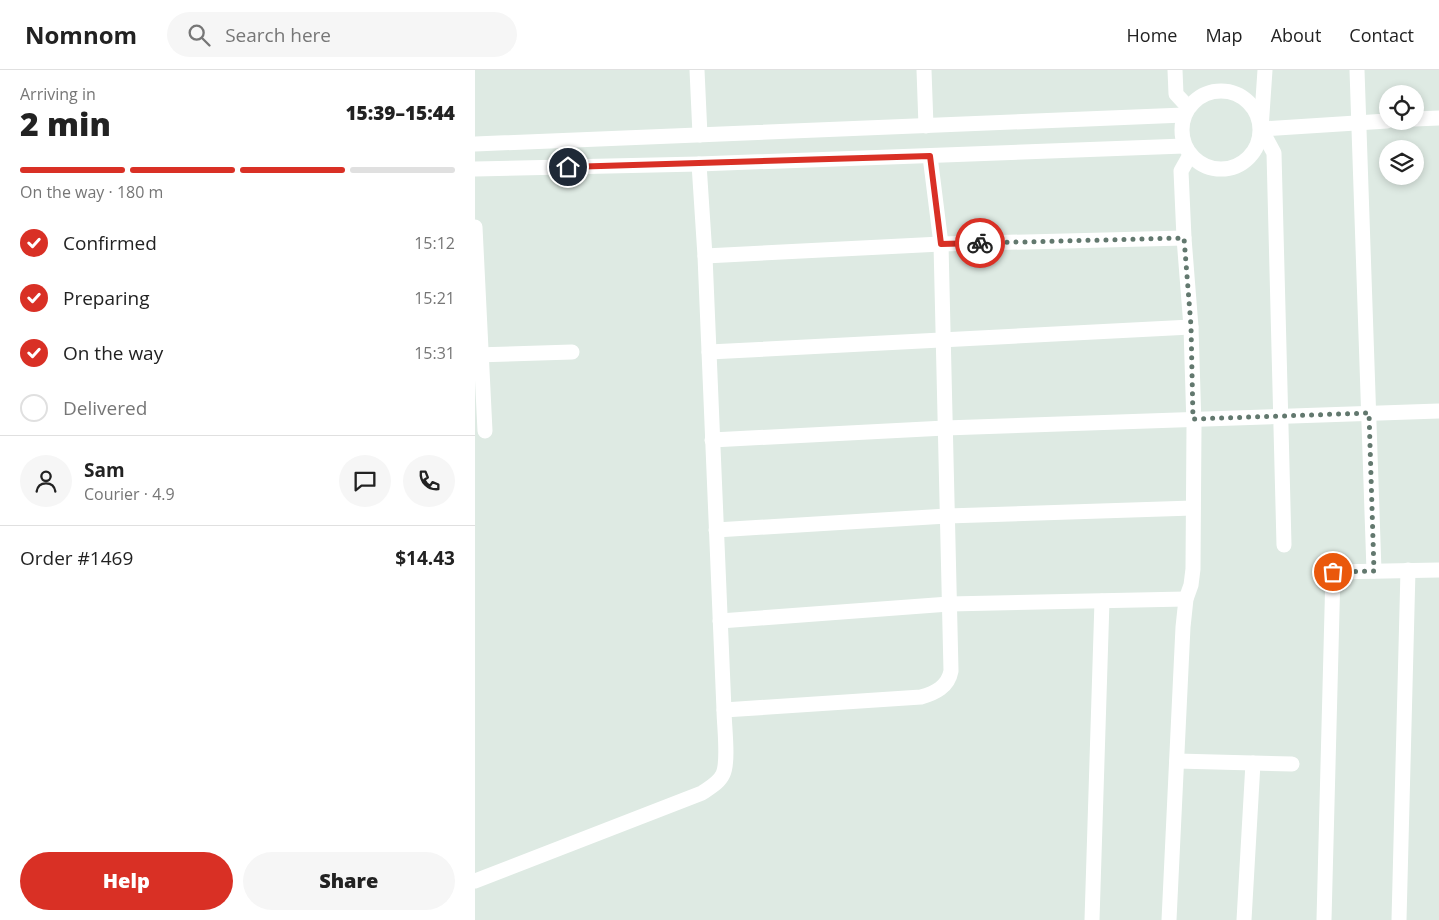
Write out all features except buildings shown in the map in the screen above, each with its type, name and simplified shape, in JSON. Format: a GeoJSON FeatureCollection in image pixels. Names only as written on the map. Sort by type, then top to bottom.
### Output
{"type":"FeatureCollection","features":[{"type":"Feature","properties":{"kind":"street"},"geometry":{"type":"LineString","coordinates":[[697,70],[701,135]]}},
{"type":"Feature","properties":{"kind":"street"},"geometry":{"type":"LineString","coordinates":[[924,70],[926,126]]}},
{"type":"Feature","properties":{"kind":"street"},"geometry":{"type":"LineString","coordinates":[[1175,70],[1176,94],[1186,111]]}},
{"type":"Feature","properties":{"kind":"street"},"geometry":{"type":"LineString","coordinates":[[1265,70],[1261,129],[1257,148],[1244,163],[1225,170],[1205,167],[1187,150],[1181,130],[1186,111],[1203,94],[1223,90],[1242,96],[1256,110],[1261,129],[1274,153],[1284,545]]}},
{"type":"Feature","properties":{"kind":"street"},"geometry":{"type":"LineString","coordinates":[[1357,70],[1374,571]]}},
{"type":"Feature","properties":{"kind":"street"},"geometry":{"type":"LineString","coordinates":[[475,144],[926,126],[1186,111]]}},
{"type":"Feature","properties":{"kind":"street"},"geometry":{"type":"LineString","coordinates":[[1424,119],[1439,118]]}},
{"type":"Feature","properties":{"kind":"street"},"geometry":{"type":"LineString","coordinates":[[1261,129],[1379,121]]}},
{"type":"Feature","properties":{"kind":"street"},"geometry":{"type":"LineString","coordinates":[[475,169],[1187,150]]}},
{"type":"Feature","properties":{"kind":"street"},"geometry":{"type":"LineString","coordinates":[[1169,920],[1183,627],[1186,599],[1191,586],[1193,569],[1191,326],[1181,171],[1187,150]]}},
{"type":"Feature","properties":{"kind":"street"},"geometry":{"type":"LineString","coordinates":[[724,710],[921,698],[932,694],[949,680],[951,671],[941,244],[930,156]]}},
{"type":"Feature","properties":{"kind":"street"},"geometry":{"type":"LineString","coordinates":[[475,881],[702,793],[715,784],[723,774],[725,751],[724,710],[705,256],[699,164]]}},
{"type":"Feature","properties":{"kind":"street"},"geometry":{"type":"LineString","coordinates":[[475,228],[479,355],[485,430]]}},
{"type":"Feature","properties":{"kind":"street"},"geometry":{"type":"LineString","coordinates":[[705,256],[941,244],[1184,238]]}},
{"type":"Feature","properties":{"kind":"street"},"geometry":{"type":"LineString","coordinates":[[709,352],[1191,326]]}},
{"type":"Feature","properties":{"kind":"street"},"geometry":{"type":"LineString","coordinates":[[479,355],[572,352]]}},
{"type":"Feature","properties":{"kind":"street"},"geometry":{"type":"LineString","coordinates":[[712,440],[945,428],[1439,410]]}},
{"type":"Feature","properties":{"kind":"street"},"geometry":{"type":"LineString","coordinates":[[716,530],[947,516],[1193,508]]}},
{"type":"Feature","properties":{"kind":"street"},"geometry":{"type":"LineString","coordinates":[[1399,920],[1409,570]]}},
{"type":"Feature","properties":{"kind":"street"},"geometry":{"type":"LineString","coordinates":[[1324,920],[1333,572],[1439,570]]}},
{"type":"Feature","properties":{"kind":"street"},"geometry":{"type":"LineString","coordinates":[[720,620],[949,604],[1186,599]]}},
{"type":"Feature","properties":{"kind":"street"},"geometry":{"type":"LineString","coordinates":[[1092,920],[1102,601]]}},
{"type":"Feature","properties":{"kind":"street"},"geometry":{"type":"LineString","coordinates":[[1177,761],[1292,764]]}},
{"type":"Feature","properties":{"kind":"street"},"geometry":{"type":"LineString","coordinates":[[1244,920],[1253,763]]}},
{"type":"Feature","properties":{"kind":"way so far"},"geometry":{"type":"LineString","coordinates":[[980,243],[1184,238],[1191,326],[1193,419],[1369,413],[1374,571],[1333,572]]}},
{"type":"Feature","properties":{"kind":"route"},"geometry":{"type":"LineString","coordinates":[[568,167],[930,156],[941,244],[980,243]]}}]}
